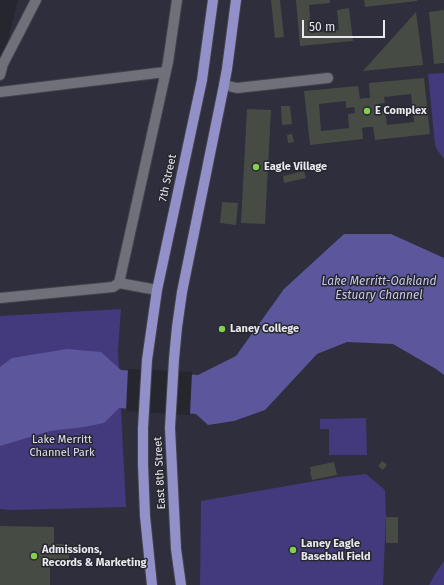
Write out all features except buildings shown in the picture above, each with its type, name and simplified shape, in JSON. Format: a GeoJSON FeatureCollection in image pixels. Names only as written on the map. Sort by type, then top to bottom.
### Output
{"type":"FeatureCollection","features":[{"type":"Feature","properties":{"kind":"main road","name":"7th Street"},"geometry":{"type":"LineString","coordinates":[[147,360],[157,290],[202,80],[213,0]]}},
{"type":"Feature","properties":{"kind":"main road"},"geometry":{"type":"LineString","coordinates":[[224,85],[236,0]]}},
{"type":"Feature","properties":{"kind":"main road","name":"East 8th Street"},"geometry":{"type":"LineString","coordinates":[[181,585],[176,550],[170,428],[174,359],[182,292],[224,85]]}},
{"type":"Feature","properties":{"kind":"main road","name":"East 8th Street"},"geometry":{"type":"LineString","coordinates":[[147,360],[143,428],[143,464],[145,516],[152,585]]}},
{"type":"Feature","properties":{"kind":"lane"},"geometry":{"type":"LineString","coordinates":[[0,75],[3,64],[36,0]]}},
{"type":"Feature","properties":{"kind":"lane"},"geometry":{"type":"LineString","coordinates":[[0,298],[113,287],[119,283],[168,62],[177,0]]}},
{"type":"Feature","properties":{"kind":"lane"},"geometry":{"type":"LineString","coordinates":[[0,92],[165,72]]}},
{"type":"Feature","properties":{"kind":"lane"},"geometry":{"type":"LineString","coordinates":[[224,85],[237,88],[328,78]]}},
{"type":"Feature","properties":{"kind":"lane"},"geometry":{"type":"LineString","coordinates":[[119,283],[157,290]]}},
{"type":"Feature","properties":{"kind":"shaded area","name":"Laney College"},"geometry":{"type":"Polygon","coordinates":[[[18,0],[444,0],[444,585],[0,585],[0,72],[18,0]]]}},
{"type":"Feature","properties":{"kind":"green space"},"geometry":{"type":"Polygon","coordinates":[[[444,73],[444,159],[435,145],[428,74],[444,73]]]}},
{"type":"Feature","properties":{"kind":"green space","name":"Lake Merritt Channel Park"},"geometry":{"type":"Polygon","coordinates":[[[121,309],[118,351],[126,507],[0,509],[0,316],[121,309]]]}},
{"type":"Feature","properties":{"kind":"green space"},"geometry":{"type":"Polygon","coordinates":[[[366,418],[367,455],[329,455],[329,429],[320,429],[320,419],[366,418]]]}},
{"type":"Feature","properties":{"kind":"green space","name":"Laney Eagle Baseball Field"},"geometry":{"type":"Polygon","coordinates":[[[366,474],[385,490],[386,516],[383,585],[200,585],[201,501],[338,477],[366,474]]]}},
{"type":"Feature","properties":{"kind":"green space"},"geometry":{"type":"Polygon","coordinates":[[[444,561],[444,585],[429,585],[435,574],[444,561]]]}},
{"type":"Feature","properties":{"kind":"water","name":"Lake Merritt-Oakland Estuary Channel"},"geometry":{"type":"Polygon","coordinates":[[[344,234],[391,234],[444,258],[444,375],[393,344],[347,342],[317,354],[265,410],[234,421],[208,425],[196,414],[119,408],[104,423],[50,431],[0,446],[0,367],[12,358],[67,349],[101,352],[121,370],[198,375],[236,356],[284,289],[344,234]]]}},
{"type":"Feature","properties":{"kind":"pier"},"geometry":{"type":"Polygon","coordinates":[[[128,369],[192,372],[190,415],[126,411],[128,369]]]}},
{"type":"Feature","properties":{"kind":"place","name":"E Complex"},"geometry":{"type":"Point","coordinates":[367,111]}},
{"type":"Feature","properties":{"kind":"place","name":"Eagle Village"},"geometry":{"type":"Point","coordinates":[256,167]}},
{"type":"Feature","properties":{"kind":"place","name":"Laney College"},"geometry":{"type":"Point","coordinates":[222,329]}},
{"type":"Feature","properties":{"kind":"place","name":"Laney Eagle Baseball Field"},"geometry":{"type":"Point","coordinates":[293,550]}},
{"type":"Feature","properties":{"kind":"place","name":"Admissions, Records & Marketing"},"geometry":{"type":"Point","coordinates":[34,556]}}]}
